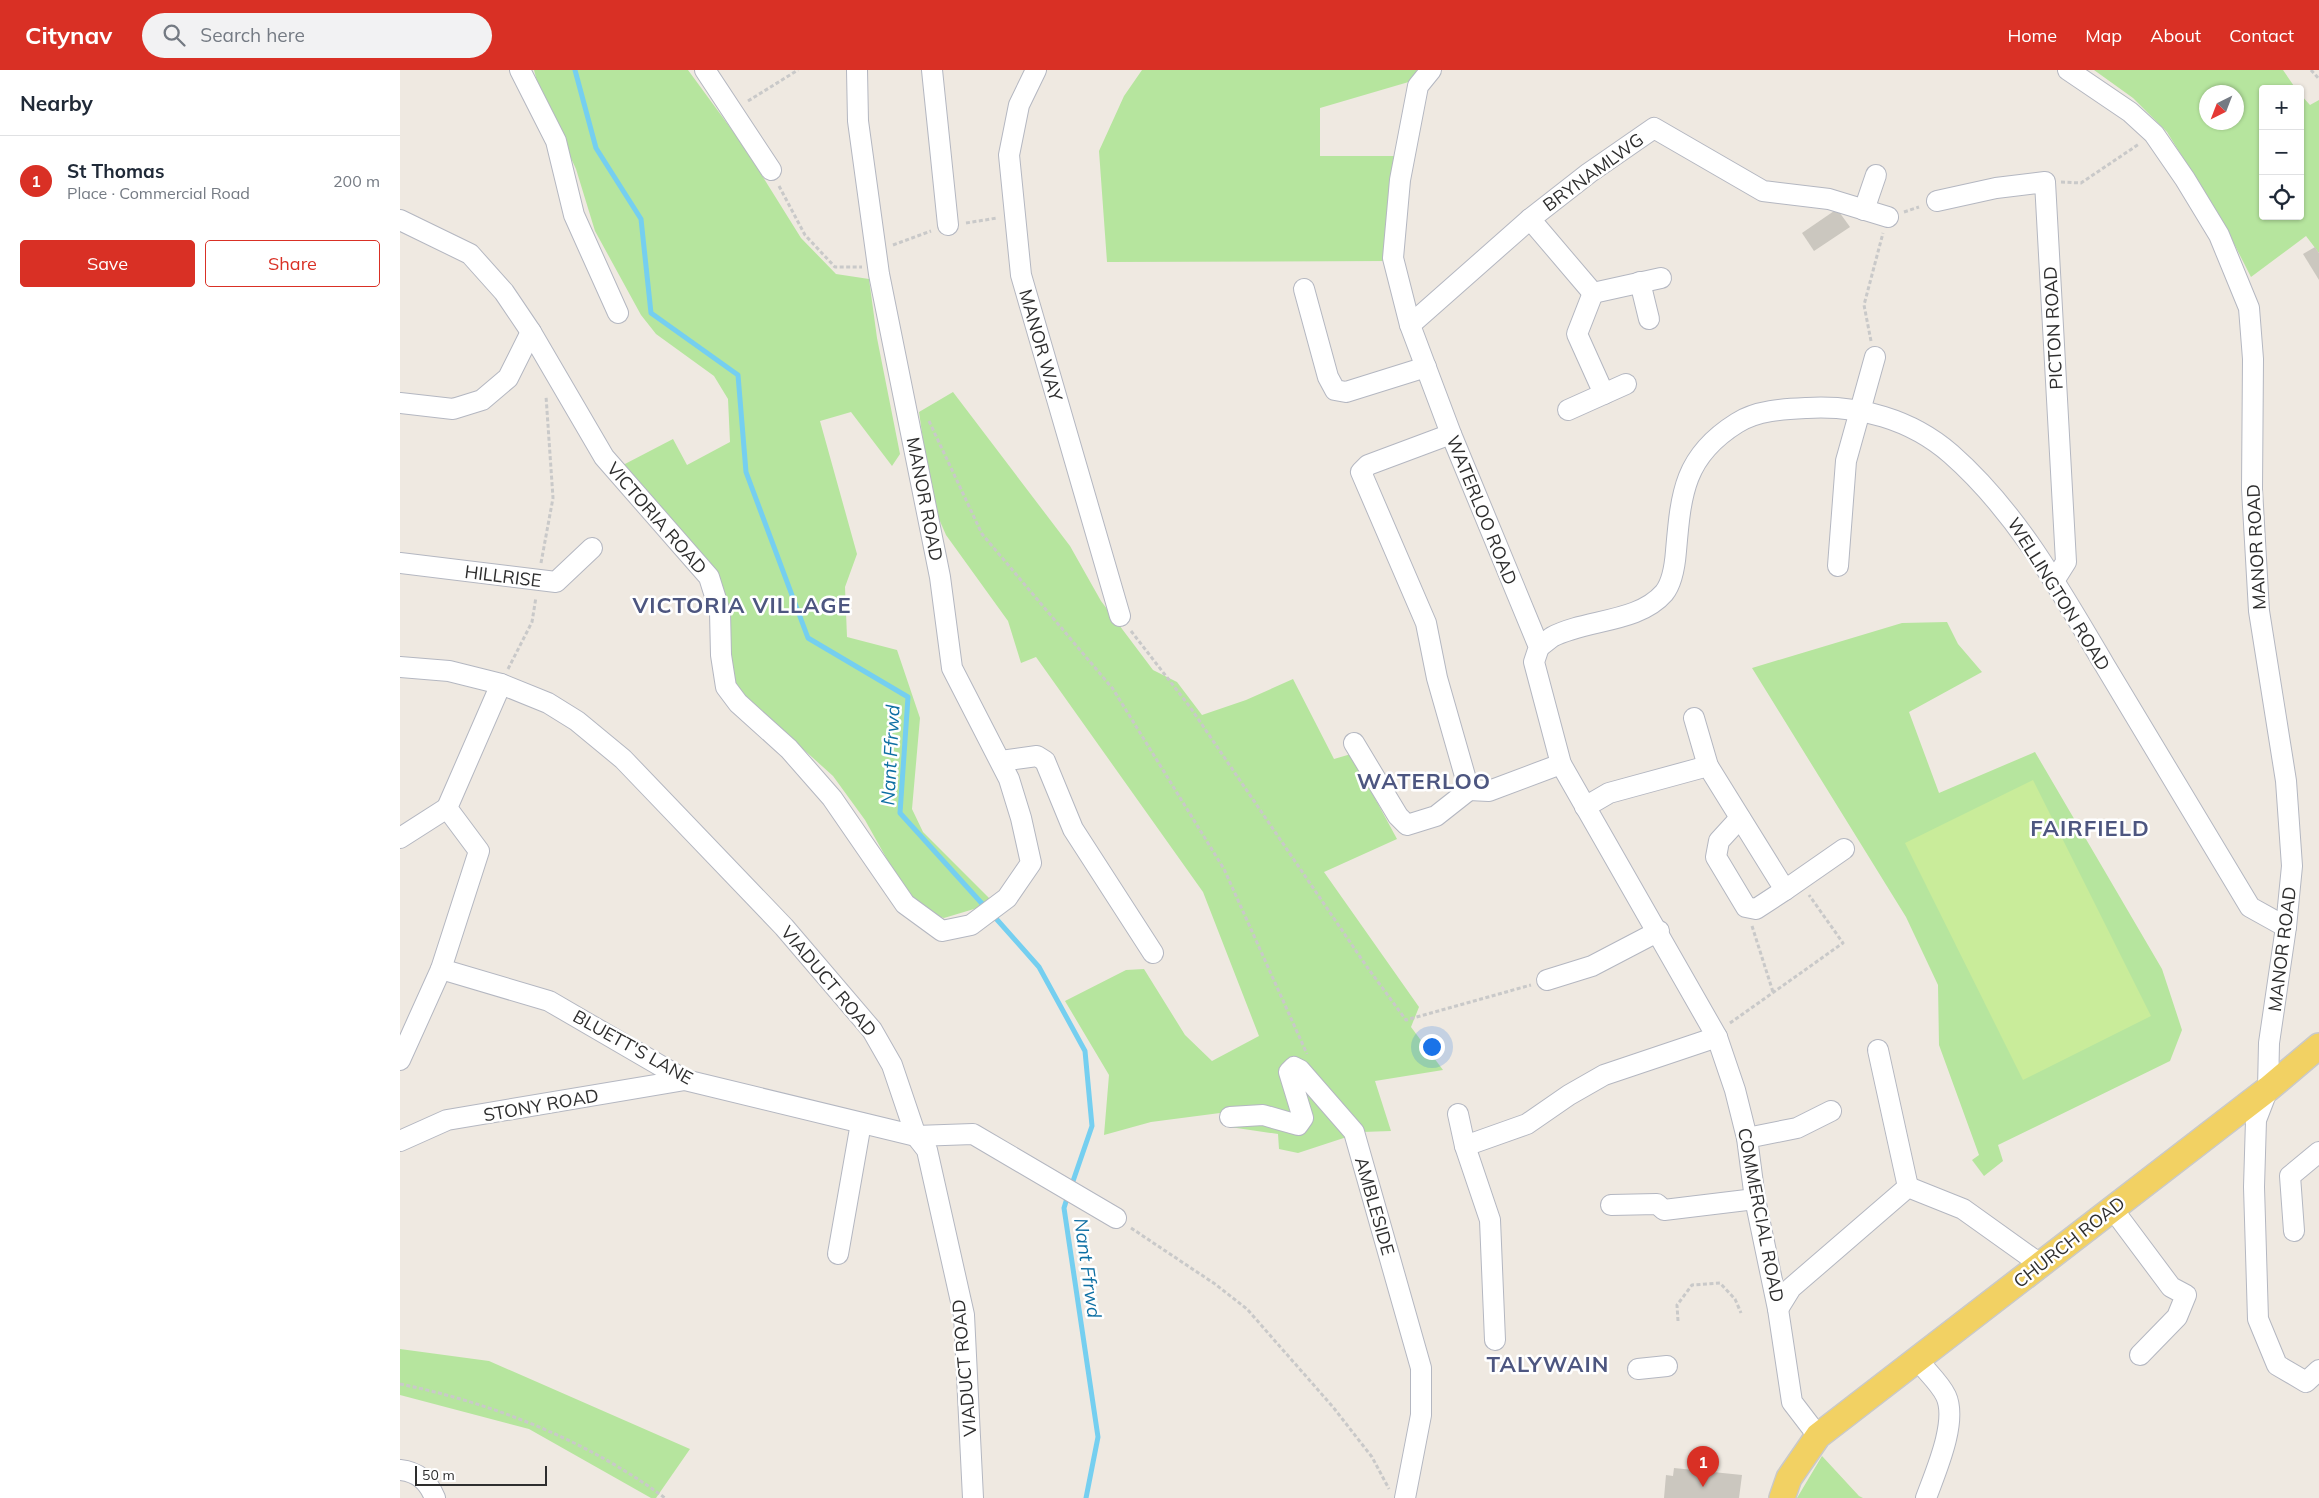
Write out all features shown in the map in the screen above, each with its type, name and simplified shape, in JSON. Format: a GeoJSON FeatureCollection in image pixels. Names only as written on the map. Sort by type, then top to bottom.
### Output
{"type":"FeatureCollection","features":[{"type":"Feature","properties":{"kind":"main road","name":"CHURCH ROAD"},"geometry":{"type":"LineString","coordinates":[[1818,1436],[2112,1208],[2268,1090],[2319,1046]]}},
{"type":"Feature","properties":{"kind":"main road"},"geometry":{"type":"LineString","coordinates":[[1782,1498],[1789,1478],[1818,1436]]}},
{"type":"Feature","properties":{"kind":"street"},"geometry":{"type":"LineString","coordinates":[[520,70],[556,141],[574,216],[618,313]]}},
{"type":"Feature","properties":{"kind":"street"},"geometry":{"type":"LineString","coordinates":[[705,70],[771,170]]}},
{"type":"Feature","properties":{"kind":"street","name":"MANOR ROAD"},"geometry":{"type":"LineString","coordinates":[[857,70],[858,121],[879,267],[940,577],[952,668],[1001,761],[1022,818],[1031,863],[1007,898],[999,904]]}},
{"type":"Feature","properties":{"kind":"street"},"geometry":{"type":"LineString","coordinates":[[932,70],[948,225]]}},
{"type":"Feature","properties":{"kind":"street","name":"MANOR WAY"},"geometry":{"type":"LineString","coordinates":[[1036,70],[1019,105],[1009,156],[1021,275],[1120,616]]}},
{"type":"Feature","properties":{"kind":"street","name":"WATERLOO ROAD"},"geometry":{"type":"LineString","coordinates":[[1431,70],[1418,86],[1400,180],[1393,258],[1410,325],[1451,434],[1539,648],[1534,662],[1561,764],[1659,932]]}},
{"type":"Feature","properties":{"kind":"street","name":"MANOR ROAD"},"geometry":{"type":"LineString","coordinates":[[2068,70],[2130,112],[2154,134],[2185,179],[2219,235],[2249,308],[2254,358],[2252,489],[2259,611],[2286,781],[2292,866],[2286,927],[2270,1043],[2268,1090],[2256,1120],[2254,1187],[2258,1319],[2276,1365],[2306,1382],[2319,1370]]}},
{"type":"Feature","properties":{"kind":"street","name":"BRYNAMLWG"},"geometry":{"type":"LineString","coordinates":[[1410,325],[1530,219],[1589,173],[1654,128],[1763,191],[1828,199],[1888,217]]}},
{"type":"Feature","properties":{"kind":"street"},"geometry":{"type":"LineString","coordinates":[[1864,210],[1876,175]]}},
{"type":"Feature","properties":{"kind":"street"},"geometry":{"type":"LineString","coordinates":[[1937,201],[1996,188],[2045,182]]}},
{"type":"Feature","properties":{"kind":"street","name":"PICTON ROAD"},"geometry":{"type":"LineString","coordinates":[[2045,182],[2066,562],[2054,581]]}},
{"type":"Feature","properties":{"kind":"street"},"geometry":{"type":"LineString","coordinates":[[1530,219],[1592,292]]}},
{"type":"Feature","properties":{"kind":"street","name":"VICTORIA ROAD"},"geometry":{"type":"LineString","coordinates":[[400,220],[470,254],[504,292],[531,332],[604,458],[709,578],[720,612],[721,655],[726,687],[738,703],[789,749],[832,798],[905,904],[942,931],[971,925],[999,904]]}},
{"type":"Feature","properties":{"kind":"street"},"geometry":{"type":"LineString","coordinates":[[1592,292],[1661,278]]}},
{"type":"Feature","properties":{"kind":"street"},"geometry":{"type":"LineString","coordinates":[[1640,282],[1649,319]]}},
{"type":"Feature","properties":{"kind":"street"},"geometry":{"type":"LineString","coordinates":[[1304,289],[1328,377],[1335,390],[1346,392],[1426,367]]}},
{"type":"Feature","properties":{"kind":"street"},"geometry":{"type":"LineString","coordinates":[[1592,292],[1577,334],[1604,394]]}},
{"type":"Feature","properties":{"kind":"street"},"geometry":{"type":"LineString","coordinates":[[400,404],[453,409],[482,400],[508,378],[531,332]]}},
{"type":"Feature","properties":{"kind":"street"},"geometry":{"type":"LineString","coordinates":[[1838,566],[1846,461],[1874,357]]}},
{"type":"Feature","properties":{"kind":"street"},"geometry":{"type":"LineString","coordinates":[[1568,410],[1626,384]]}},
{"type":"Feature","properties":{"kind":"street","name":"WELLINGTON ROAD"},"geometry":{"type":"LineString","coordinates":[[1539,648],[1553,637],[1646,608],[1666,592],[1674,569],[1679,511],[1688,474],[1708,445],[1740,421],[1780,409],[1815,407],[1859,409],[1903,423],[1950,453],[2008,514],[2054,581],[2250,907],[2286,927]]}},
{"type":"Feature","properties":{"kind":"street"},"geometry":{"type":"LineString","coordinates":[[1451,434],[1368,464],[1362,472],[1426,623],[1437,678],[1469,790]]}},
{"type":"Feature","properties":{"kind":"street","name":"HILLRISE"},"geometry":{"type":"LineString","coordinates":[[400,564],[556,582],[592,548]]}},
{"type":"Feature","properties":{"kind":"street","name":"VIADUCT ROAD"},"geometry":{"type":"LineString","coordinates":[[400,667],[449,671],[501,684],[548,703],[577,721],[623,759],[784,927],[872,1030],[892,1066],[916,1136],[927,1150],[964,1315],[973,1498]]}},
{"type":"Feature","properties":{"kind":"street"},"geometry":{"type":"LineString","coordinates":[[400,838],[448,808],[501,684]]}},
{"type":"Feature","properties":{"kind":"street"},"geometry":{"type":"LineString","coordinates":[[1694,718],[1708,766],[1740,818],[1792,885]]}},
{"type":"Feature","properties":{"kind":"street"},"geometry":{"type":"LineString","coordinates":[[1354,743],[1398,816],[1407,825],[1436,816],[1469,790],[1489,791],[1561,764]]}},
{"type":"Feature","properties":{"kind":"street"},"geometry":{"type":"LineString","coordinates":[[1001,761],[1037,756],[1045,761],[1074,829],[1153,953]]}},
{"type":"Feature","properties":{"kind":"street"},"geometry":{"type":"LineString","coordinates":[[1585,807],[1609,793],[1708,766]]}},
{"type":"Feature","properties":{"kind":"street"},"geometry":{"type":"LineString","coordinates":[[400,1060],[441,969],[479,851],[448,808]]}},
{"type":"Feature","properties":{"kind":"street"},"geometry":{"type":"LineString","coordinates":[[1740,818],[1719,840],[1716,857],[1746,907],[1756,909],[1844,849]]}},
{"type":"Feature","properties":{"kind":"street"},"geometry":{"type":"LineString","coordinates":[[1547,980],[1592,966],[1659,932]]}},
{"type":"Feature","properties":{"kind":"street","name":"COMMERCIAL ROAD"},"geometry":{"type":"LineString","coordinates":[[1659,932],[1717,1036],[1735,1090],[1747,1138],[1755,1199],[1778,1309],[1792,1402],[1818,1436]]}},
{"type":"Feature","properties":{"kind":"street","name":"BLUETT'S LANE"},"geometry":{"type":"LineString","coordinates":[[441,969],[549,1001],[685,1080],[916,1136],[973,1134],[1116,1218]]}},
{"type":"Feature","properties":{"kind":"street"},"geometry":{"type":"LineString","coordinates":[[1465,1146],[1527,1124],[1569,1095],[1604,1075],[1717,1036]]}},
{"type":"Feature","properties":{"kind":"street"},"geometry":{"type":"LineString","coordinates":[[1878,1050],[1908,1188]]}},
{"type":"Feature","properties":{"kind":"street","name":"AMBLESIDE"},"geometry":{"type":"LineString","coordinates":[[1230,1118],[1263,1115],[1298,1125],[1303,1118],[1289,1072],[1294,1067],[1300,1070],[1354,1132],[1421,1368],[1421,1415],[1405,1498]]}},
{"type":"Feature","properties":{"kind":"street","name":"STONY ROAD"},"geometry":{"type":"LineString","coordinates":[[400,1141],[447,1120],[685,1080]]}},
{"type":"Feature","properties":{"kind":"street"},"geometry":{"type":"LineString","coordinates":[[1747,1138],[1797,1128],[1831,1111]]}},
{"type":"Feature","properties":{"kind":"street"},"geometry":{"type":"LineString","coordinates":[[1458,1114],[1465,1146],[1490,1220],[1495,1340]]}},
{"type":"Feature","properties":{"kind":"street"},"geometry":{"type":"LineString","coordinates":[[838,1254],[861,1124]]}},
{"type":"Feature","properties":{"kind":"street"},"geometry":{"type":"LineString","coordinates":[[2294,1231],[2290,1176],[2319,1153]]}},
{"type":"Feature","properties":{"kind":"street"},"geometry":{"type":"LineString","coordinates":[[1908,1188],[1963,1209],[2040,1264]]}},
{"type":"Feature","properties":{"kind":"street"},"geometry":{"type":"LineString","coordinates":[[1778,1309],[1791,1288],[1908,1188]]}},
{"type":"Feature","properties":{"kind":"street"},"geometry":{"type":"LineString","coordinates":[[1611,1205],[1657,1204],[1664,1210],[1755,1199]]}},
{"type":"Feature","properties":{"kind":"street"},"geometry":{"type":"LineString","coordinates":[[2112,1208],[2170,1287],[2186,1295],[2177,1317],[2140,1355]]}},
{"type":"Feature","properties":{"kind":"street"},"geometry":{"type":"LineString","coordinates":[[1917,1359],[1946,1397],[1949,1420],[1944,1445],[1926,1498]]}},
{"type":"Feature","properties":{"kind":"street"},"geometry":{"type":"LineString","coordinates":[[1638,1369],[1668,1366]]}},
{"type":"Feature","properties":{"kind":"street"},"geometry":{"type":"LineString","coordinates":[[400,1470],[417,1474],[425,1480],[435,1498]]}},
{"type":"Feature","properties":{"kind":"path"},"geometry":{"type":"LineString","coordinates":[[732,110],[798,70]]}},
{"type":"Feature","properties":{"kind":"path"},"geometry":{"type":"LineString","coordinates":[[2311,70],[2319,79]]}},
{"type":"Feature","properties":{"kind":"path"},"geometry":{"type":"LineString","coordinates":[[2045,182],[2081,183],[2154,134]]}},
{"type":"Feature","properties":{"kind":"path"},"geometry":{"type":"LineString","coordinates":[[771,170],[805,235],[835,267],[879,267]]}},
{"type":"Feature","properties":{"kind":"path"},"geometry":{"type":"LineString","coordinates":[[1874,357],[1864,305],[1888,217],[1937,201]]}},
{"type":"Feature","properties":{"kind":"path"},"geometry":{"type":"LineString","coordinates":[[501,684],[532,622],[553,498],[546,392]]}},
{"type":"Feature","properties":{"kind":"path"},"geometry":{"type":"LineString","coordinates":[[924,412],[982,534],[1113,689],[1224,869],[1309,1057]]}},
{"type":"Feature","properties":{"kind":"path"},"geometry":{"type":"LineString","coordinates":[[1120,616],[1190,707],[1367,967],[1406,1020],[1547,980]]}},
{"type":"Feature","properties":{"kind":"path"},"geometry":{"type":"LineString","coordinates":[[1717,1036],[1724,1027],[1843,942],[1792,885]]}},
{"type":"Feature","properties":{"kind":"path"},"geometry":{"type":"LineString","coordinates":[[1746,907],[1773,992]]}},
{"type":"Feature","properties":{"kind":"path"},"geometry":{"type":"LineString","coordinates":[[1116,1218],[1215,1284],[1247,1309],[1333,1407],[1372,1457],[1393,1498]]}},
{"type":"Feature","properties":{"kind":"path"},"geometry":{"type":"LineString","coordinates":[[1678,1321],[1678,1305],[1692,1285],[1720,1284],[1735,1299],[1741,1313]]}},
{"type":"Feature","properties":{"kind":"path"},"geometry":{"type":"LineString","coordinates":[[400,1384],[440,1392],[532,1424],[590,1452],[665,1498]]}},
{"type":"Feature","properties":{"kind":"green space"},"geometry":{"type":"Polygon","coordinates":[[[534,70],[688,70],[743,145],[801,238],[836,274],[869,279],[877,338],[900,454],[892,466],[851,412],[820,421],[857,554],[845,587],[847,637],[897,650],[920,718],[912,809],[923,832],[994,903],[944,918],[922,911],[897,877],[865,820],[833,776],[742,694],[729,675],[725,616],[623,465],[673,439],[687,465],[730,442],[728,399],[714,376],[656,334],[641,315],[595,231],[576,169],[539,89],[534,70]]]}},
{"type":"Feature","properties":{"kind":"green space"},"geometry":{"type":"Polygon","coordinates":[[[1142,70],[1417,70],[1412,81],[1320,108],[1320,156],[1399,156],[1388,261],[1107,262],[1099,151],[1124,96],[1142,70]]]}},
{"type":"Feature","properties":{"kind":"green space"},"geometry":{"type":"Polygon","coordinates":[[[2094,70],[2283,70],[2293,85],[2259,85],[2259,220],[2304,220],[2304,98],[2310,105],[2319,100],[2319,253],[2306,236],[2251,277],[2224,224],[2167,132],[2133,98],[2094,70]]]}},
{"type":"Feature","properties":{"kind":"green space"},"geometry":{"type":"Polygon","coordinates":[[[953,392],[1070,546],[1101,601],[1153,670],[1177,682],[1202,715],[1246,700],[1293,679],[1334,759],[1351,754],[1397,839],[1324,872],[1419,1007],[1411,1027],[1443,1070],[1375,1081],[1391,1131],[1362,1132],[1298,1153],[1279,1149],[1278,1134],[1230,1127],[1220,1113],[1151,1122],[1104,1135],[1109,1075],[1065,1001],[1126,970],[1144,969],[1185,1035],[1212,1061],[1259,1036],[1203,892],[1036,657],[1021,663],[1008,621],[946,535],[932,503],[919,412],[953,392]]]}},
{"type":"Feature","properties":{"kind":"green space"},"geometry":{"type":"Polygon","coordinates":[[[1947,622],[1958,644],[1982,672],[1909,712],[1939,793],[2035,752],[2162,969],[2182,1030],[2170,1061],[1998,1145],[2003,1161],[1984,1176],[1972,1160],[1979,1155],[1939,1045],[1938,985],[1906,917],[1752,668],[1902,623],[1947,622]]]}},
{"type":"Feature","properties":{"kind":"green space"},"geometry":{"type":"Polygon","coordinates":[[[2033,780],[2151,1016],[2023,1080],[1905,843],[2033,780]]]}},
{"type":"Feature","properties":{"kind":"green space"},"geometry":{"type":"Polygon","coordinates":[[[400,1349],[489,1361],[690,1449],[656,1498],[651,1498],[529,1429],[400,1395],[400,1349]]]}},
{"type":"Feature","properties":{"kind":"green space"},"geometry":{"type":"Polygon","coordinates":[[[1822,1456],[1859,1496],[1863,1498],[1797,1498],[1822,1456]]]}},
{"type":"Feature","properties":{"kind":"building"},"geometry":{"type":"Polygon","coordinates":[[[1837,209],[1850,227],[1814,251],[1802,233],[1837,209]]]}},
{"type":"Feature","properties":{"kind":"building"},"geometry":{"type":"Polygon","coordinates":[[[2315,247],[2319,253],[2319,280],[2303,254],[2315,247]]]}},
{"type":"Feature","properties":{"kind":"building"},"geometry":{"type":"Polygon","coordinates":[[[1674,1468],[1742,1475],[1739,1498],[1664,1498],[1666,1475],[1673,1476],[1674,1468]]]}},
{"type":"Feature","properties":{"kind":"waterway","name":"Nant Ffrwd"},"geometry":{"type":"LineString","coordinates":[[575,70],[596,148],[641,219],[651,313],[738,375],[746,472],[808,638],[908,697],[900,813],[986,908]]}},
{"type":"Feature","properties":{"kind":"waterway","name":"Nant Ffrwd"},"geometry":{"type":"LineString","coordinates":[[992,914],[1039,967],[1085,1051],[1092,1126],[1071,1187]]}},
{"type":"Feature","properties":{"kind":"waterway","name":"Nant Ffrwd"},"geometry":{"type":"LineString","coordinates":[[1068,1195],[1064,1208],[1098,1437],[1086,1498]]}},
{"type":"Feature","properties":{"kind":"place","name":"St Thomas"},"geometry":{"type":"Point","coordinates":[1703,1487]}},
{"type":"Feature","properties":{"kind":"district","name":"VICTORIA VILLAGE"},"geometry":{"type":"Point","coordinates":[742,605]}},
{"type":"Feature","properties":{"kind":"district","name":"WATERLOO"},"geometry":{"type":"Point","coordinates":[1424,781]}},
{"type":"Feature","properties":{"kind":"district","name":"FAIRFIELD"},"geometry":{"type":"Point","coordinates":[2090,828]}},
{"type":"Feature","properties":{"kind":"district","name":"TALYWAIN"},"geometry":{"type":"Point","coordinates":[1548,1364]}}]}
